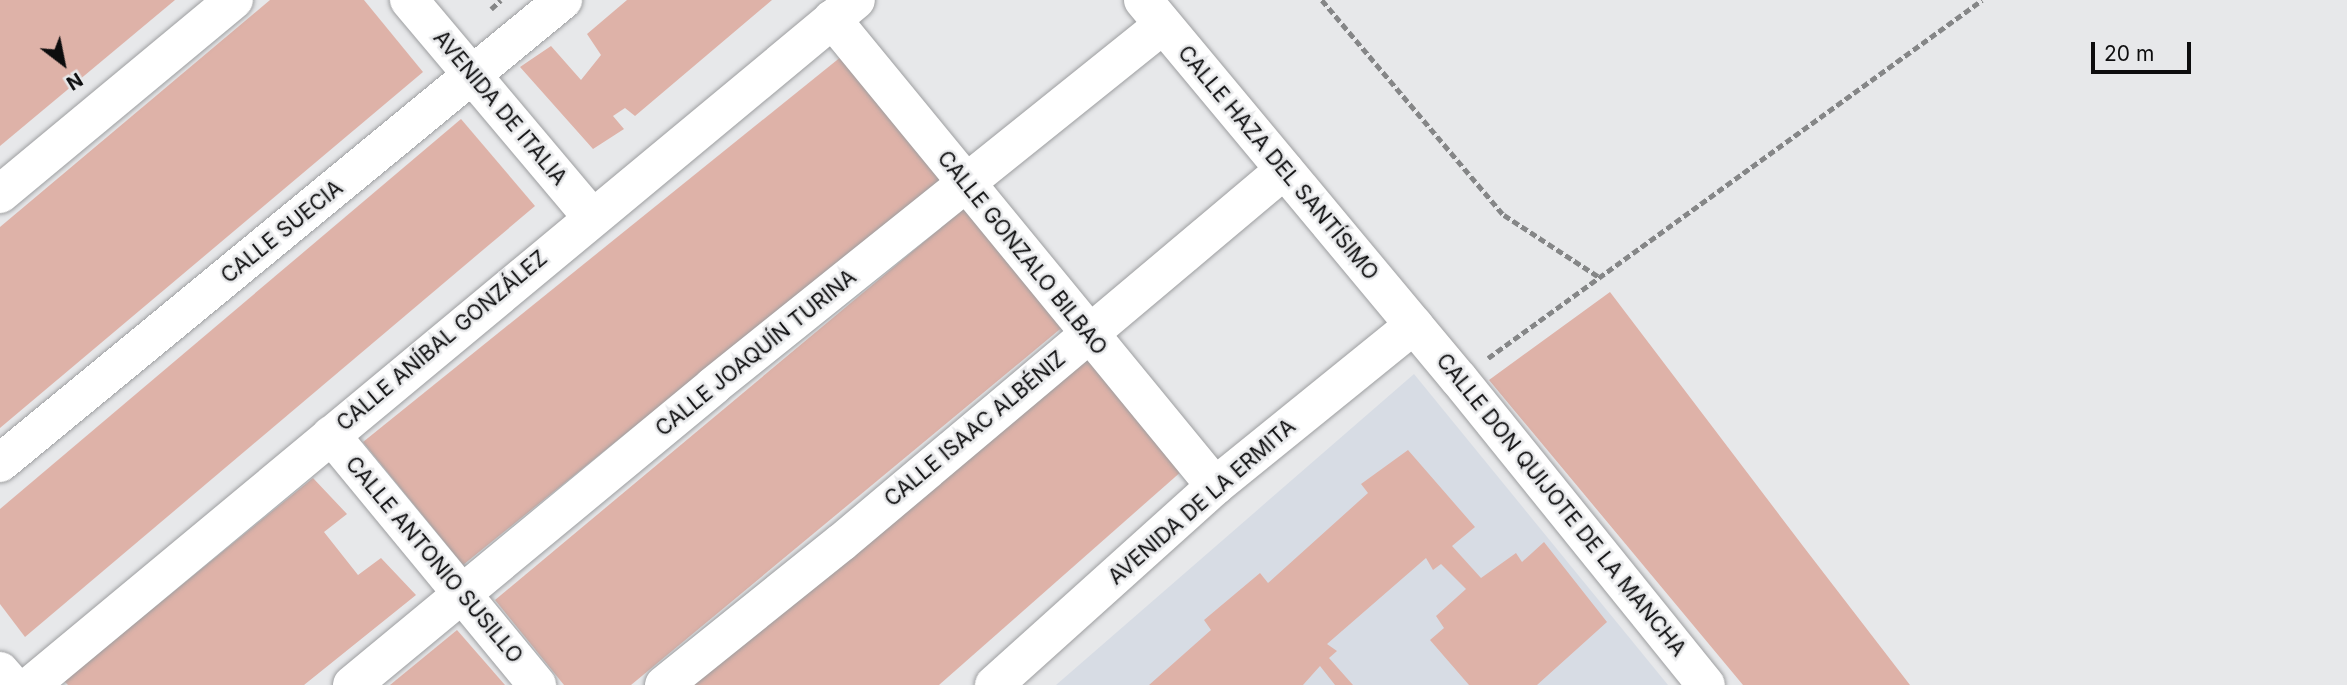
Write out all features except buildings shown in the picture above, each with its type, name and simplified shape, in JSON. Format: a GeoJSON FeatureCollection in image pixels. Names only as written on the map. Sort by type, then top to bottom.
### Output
{"type":"FeatureCollection","features":[{"type":"Feature","properties":{"kind":"street"},"geometry":{"type":"LineString","coordinates":[[0,194],[234,0]]}},
{"type":"Feature","properties":{"kind":"street","name":"AVENIDA DE ITALIA"},"geometry":{"type":"LineString","coordinates":[[409,0],[591,216]]}},
{"type":"Feature","properties":{"kind":"street","name":"CALLE SUECIA"},"geometry":{"type":"LineString","coordinates":[[0,463],[563,0]]}},
{"type":"Feature","properties":{"kind":"street","name":"CALLE GONZALO BILBAO"},"geometry":{"type":"LineString","coordinates":[[844,10],[964,183],[1215,486]]}},
{"type":"Feature","properties":{"kind":"street","name":"CALLE ANÍBAL GONZÁLEZ"},"geometry":{"type":"LineString","coordinates":[[31,685],[591,216],[844,10]]}},
{"type":"Feature","properties":{"kind":"street","name":"CALLE JOAQUÍN TURINA"},"geometry":{"type":"LineString","coordinates":[[352,685],[964,183],[1153,12]]}},
{"type":"Feature","properties":{"kind":"street","name":"CALLE HAZA DEL SANTÍSIMO"},"geometry":{"type":"LineString","coordinates":[[1153,12],[1414,325]]}},
{"type":"Feature","properties":{"kind":"street","name":"CALLE ISAAC ALBÉNIZ"},"geometry":{"type":"LineString","coordinates":[[664,685],[842,542],[1284,170]]}},
{"type":"Feature","properties":{"kind":"street","name":"CALLE DON QUIJOTE DE LA MANCHA"},"geometry":{"type":"LineString","coordinates":[[1414,325],[1706,685]]}},
{"type":"Feature","properties":{"kind":"street","name":"AVENIDA DE LA ERMITA"},"geometry":{"type":"LineString","coordinates":[[995,685],[1215,486],[1414,325]]}},
{"type":"Feature","properties":{"kind":"street","name":"CALLE ANTONIO SUSILLO"},"geometry":{"type":"LineString","coordinates":[[331,435],[537,685]]}},
{"type":"Feature","properties":{"kind":"street"},"geometry":{"type":"LineString","coordinates":[[0,670],[12,685]]}},
{"type":"Feature","properties":{"kind":"path"},"geometry":{"type":"LineString","coordinates":[[1322,0],[1504,215],[1599,277]]}},
{"type":"Feature","properties":{"kind":"path"},"geometry":{"type":"LineString","coordinates":[[1459,379],[1982,0]]}},
{"type":"Feature","properties":{"kind":"shaded area"},"geometry":{"type":"Polygon","coordinates":[[[1414,374],[1668,685],[1056,685],[1414,374]]]}}]}
